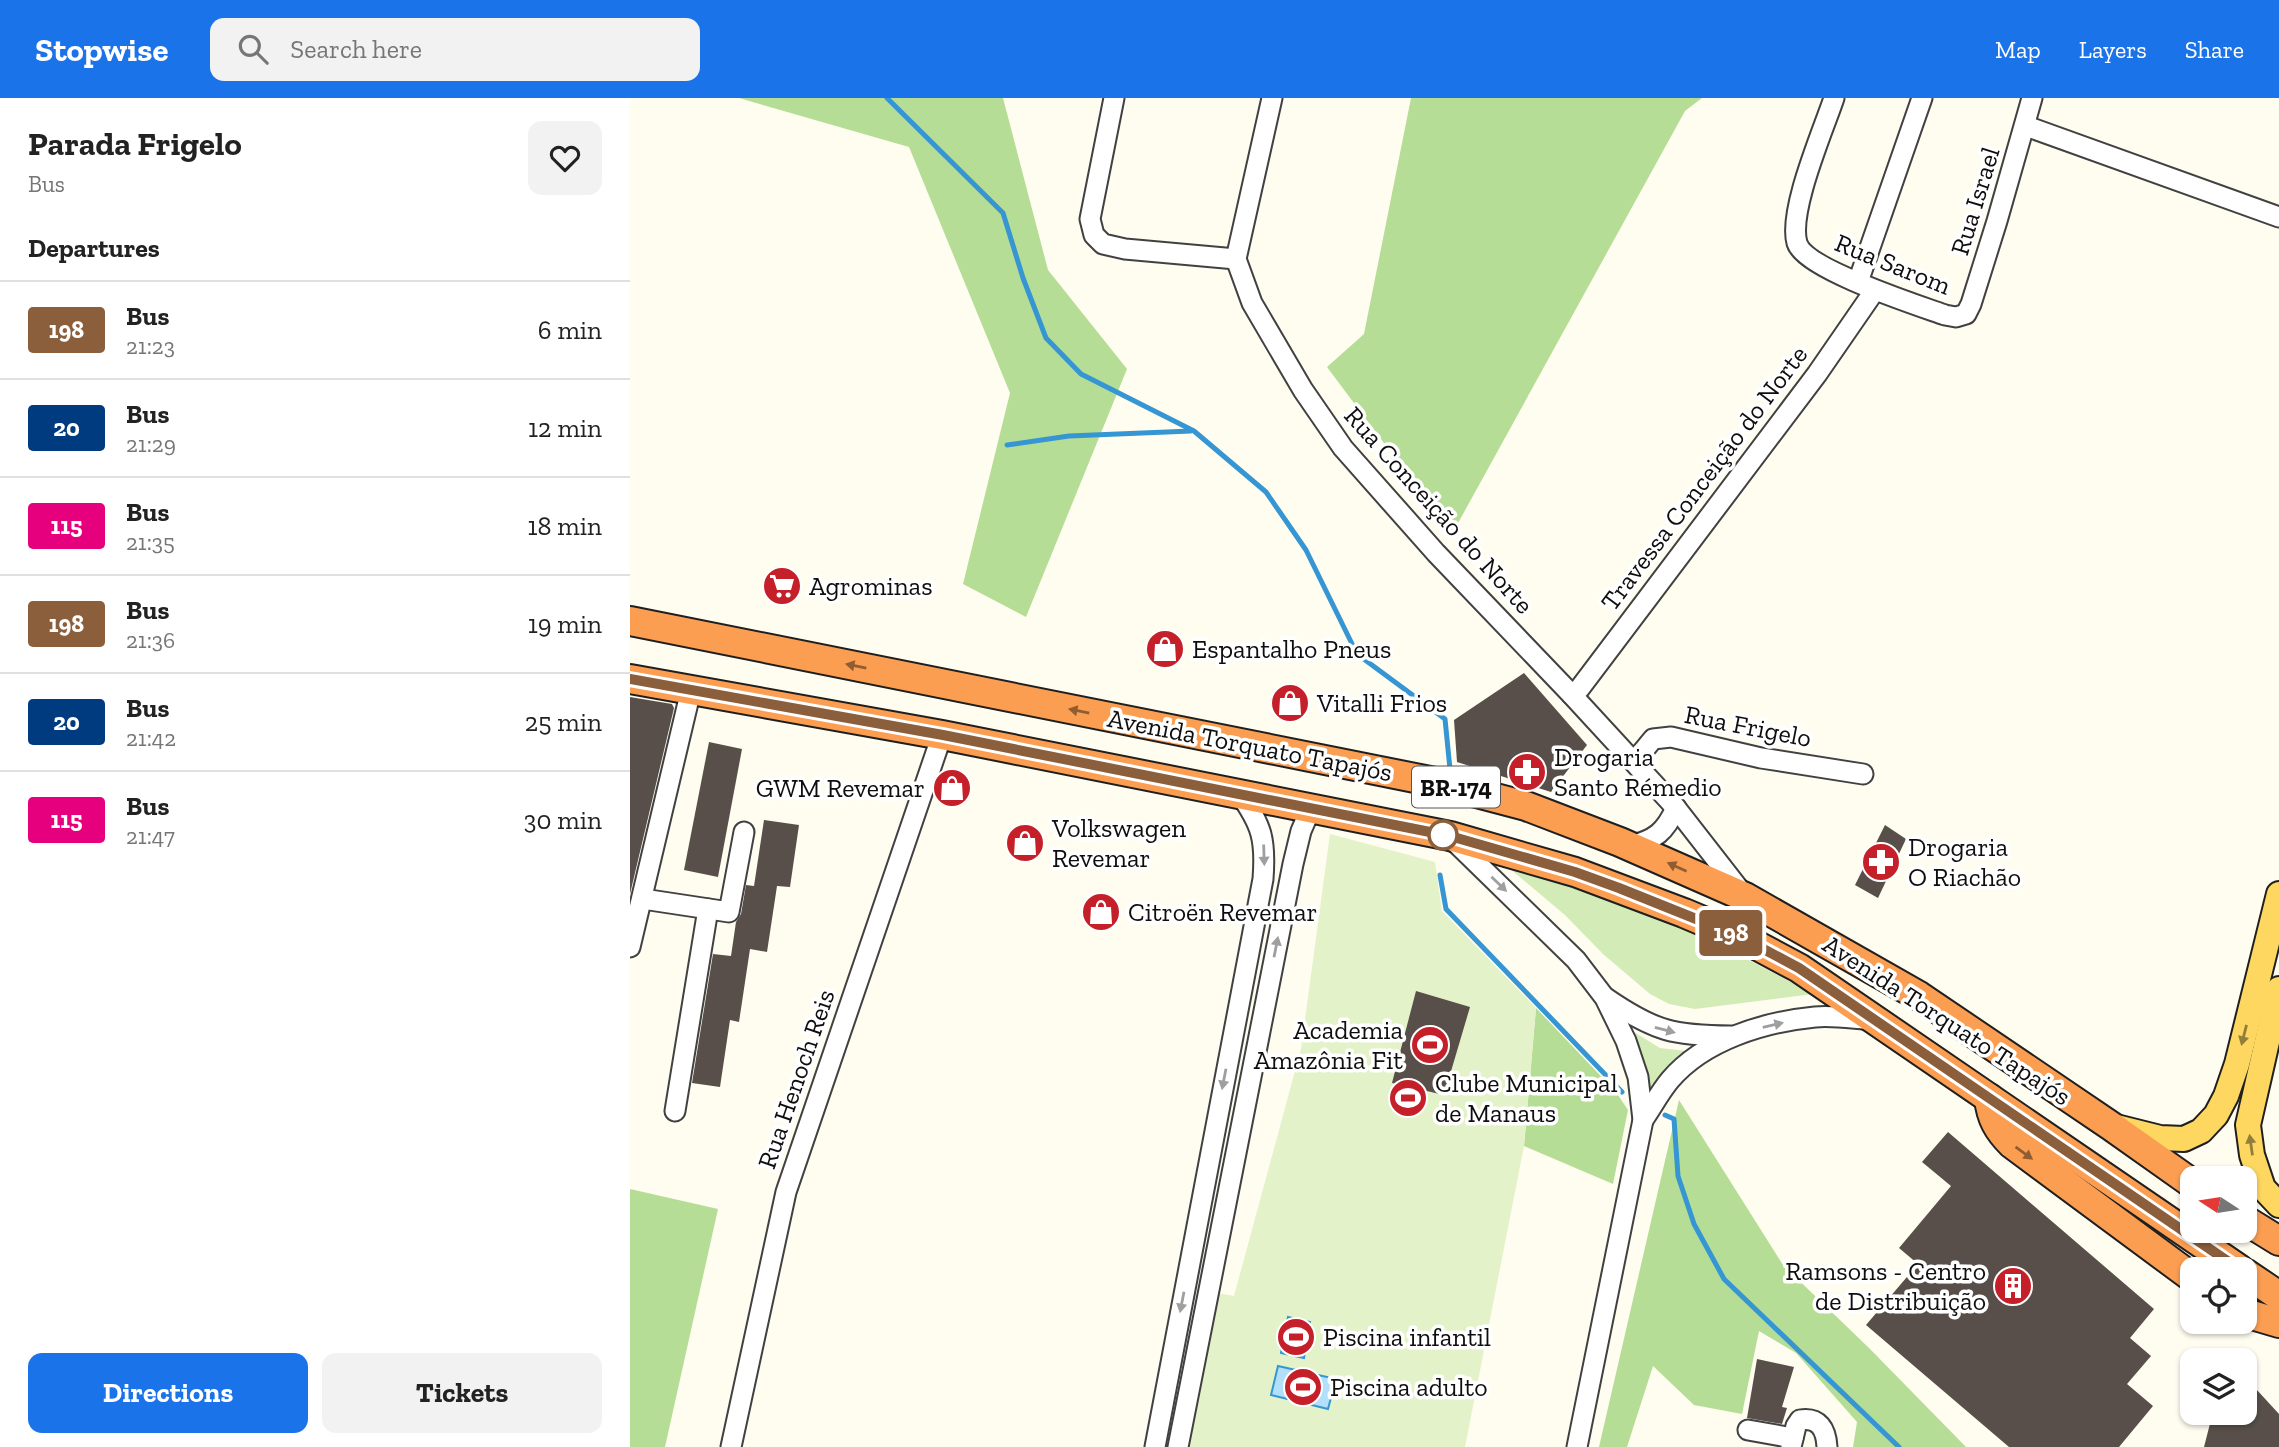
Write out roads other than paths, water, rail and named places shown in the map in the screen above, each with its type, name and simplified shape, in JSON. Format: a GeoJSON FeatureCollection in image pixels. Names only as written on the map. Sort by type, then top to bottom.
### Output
{"type":"FeatureCollection","features":[{"type":"Feature","properties":{"kind":"highway","name":"Avenida Torquato Tapajós"},"geometry":{"type":"LineString","coordinates":[[630,621],[1435,782],[1526,806],[1630,846],[1745,897],[1919,996],[2180,1175]]}},
{"type":"Feature","properties":{"kind":"highway","name":"Avenida Torquato Tapajós"},"geometry":{"type":"LineString","coordinates":[[630,679],[943,735],[1450,836],[1575,872],[1741,937],[1799,968],[2260,1282]]}},
{"type":"Feature","properties":{"kind":"highway"},"geometry":{"type":"LineString","coordinates":[[1989,1098],[1994,1123],[2012,1144],[2180,1268]]}},
{"type":"Feature","properties":{"kind":"highway"},"geometry":{"type":"LineString","coordinates":[[2258,1228],[2279,1241]]}},
{"type":"Feature","properties":{"kind":"highway"},"geometry":{"type":"LineString","coordinates":[[2257,1317],[2279,1323]]}},
{"type":"Feature","properties":{"kind":"main road"},"geometry":{"type":"LineString","coordinates":[[2112,1126],[2160,1138],[2184,1139],[2201,1131],[2216,1115],[2237,1064],[2279,894]]}},
{"type":"Feature","properties":{"kind":"main road"},"geometry":{"type":"LineString","coordinates":[[2279,989],[2248,1125],[2252,1155],[2263,1188],[2279,1205]]}},
{"type":"Feature","properties":{"kind":"street"},"geometry":{"type":"LineString","coordinates":[[1114,98],[1090,219],[1094,235],[1103,244],[1125,249],[1236,259],[1272,98]]}},
{"type":"Feature","properties":{"kind":"street","name":"Rua Sarom"},"geometry":{"type":"LineString","coordinates":[[1834,98],[1800,198],[1796,223],[1797,243],[1804,254],[1818,264],[1867,286],[1945,315],[1961,316]]}},
{"type":"Feature","properties":{"kind":"street","name":"Travessa Conceição do Norte"},"geometry":{"type":"LineString","coordinates":[[1572,695],[1809,385],[1867,286],[1922,98]]}},
{"type":"Feature","properties":{"kind":"street","name":"Rua Israel"},"geometry":{"type":"LineString","coordinates":[[1961,316],[1971,304],[2026,126],[2032,98]]}},
{"type":"Feature","properties":{"kind":"street"},"geometry":{"type":"LineString","coordinates":[[2026,126],[2279,218]]}},
{"type":"Feature","properties":{"kind":"street","name":"Rua Conceição do Norte"},"geometry":{"type":"LineString","coordinates":[[1236,259],[1252,303],[1303,390],[1343,448],[1436,552],[1676,808],[1745,897]]}},
{"type":"Feature","properties":{"kind":"street"},"geometry":{"type":"LineString","coordinates":[[630,947],[691,690]]}},
{"type":"Feature","properties":{"kind":"street","name":"Rua Henoch Reis"},"geometry":{"type":"LineString","coordinates":[[731,1447],[786,1192],[943,735]]}},
{"type":"Feature","properties":{"kind":"street","name":"Rua Frigelo"},"geometry":{"type":"LineString","coordinates":[[1634,762],[1653,739],[1671,737],[1761,758],[1863,774]]}},
{"type":"Feature","properties":{"kind":"street"},"geometry":{"type":"LineString","coordinates":[[1155,1447],[1263,879],[1263,836],[1256,816],[1239,793]]}},
{"type":"Feature","properties":{"kind":"street"},"geometry":{"type":"LineString","coordinates":[[1178,1447],[1293,864],[1301,831],[1311,808]]}},
{"type":"Feature","properties":{"kind":"street"},"geometry":{"type":"LineString","coordinates":[[1630,846],[1654,838],[1664,829],[1676,808]]}},
{"type":"Feature","properties":{"kind":"street"},"geometry":{"type":"LineString","coordinates":[[643,899],[729,912],[744,832]]}},
{"type":"Feature","properties":{"kind":"street"},"geometry":{"type":"LineString","coordinates":[[1450,836],[1567,951],[1605,998],[1626,1041],[1638,1077],[1643,1120],[1577,1447]]}},
{"type":"Feature","properties":{"kind":"street"},"geometry":{"type":"LineString","coordinates":[[675,1111],[708,909]]}},
{"type":"Feature","properties":{"kind":"street"},"geometry":{"type":"LineString","coordinates":[[1242,988],[1268,992]]}},
{"type":"Feature","properties":{"kind":"street"},"geometry":{"type":"LineString","coordinates":[[1605,998],[1654,1027],[1680,1034],[1737,1036]]}},
{"type":"Feature","properties":{"kind":"street"},"geometry":{"type":"LineString","coordinates":[[1643,1120],[1671,1079],[1700,1053],[1737,1036],[1770,1024],[1817,1017],[1875,1020]]}},
{"type":"Feature","properties":{"kind":"street"},"geometry":{"type":"LineString","coordinates":[[1205,1184],[1229,1188]]}},
{"type":"Feature","properties":{"kind":"street"},"geometry":{"type":"LineString","coordinates":[[1167,1385],[1189,1389]]}},
{"type":"Feature","properties":{"kind":"street"},"geometry":{"type":"LineString","coordinates":[[1748,1430],[1792,1443],[1796,1426],[1800,1420],[1807,1419],[1818,1422],[1826,1431],[1827,1447]]}},
{"type":"Feature","properties":{"kind":"water","name":"Piscina infantil"},"geometry":{"type":"Polygon","coordinates":[[[1288,1317],[1310,1322],[1304,1358],[1281,1353],[1288,1317]]]}},
{"type":"Feature","properties":{"kind":"water","name":"Piscina adulto"},"geometry":{"type":"Polygon","coordinates":[[[1278,1366],[1336,1379],[1328,1409],[1271,1395],[1278,1366]]]}},
{"type":"Feature","properties":{"kind":"waterway"},"geometry":{"type":"LineString","coordinates":[[887,98],[1003,213],[1023,278],[1046,338],[1081,374],[1194,431],[1266,492],[1306,550],[1357,654],[1445,719],[1450,769]]}},
{"type":"Feature","properties":{"kind":"waterway"},"geometry":{"type":"LineString","coordinates":[[1007,445],[1069,436],[1191,431]]}},
{"type":"Feature","properties":{"kind":"waterway"},"geometry":{"type":"LineString","coordinates":[[1440,875],[1446,909],[1622,1092]]}},
{"type":"Feature","properties":{"kind":"waterway"},"geometry":{"type":"LineString","coordinates":[[1665,1115],[1674,1119],[1678,1176],[1694,1224],[1724,1279],[1899,1447]]}},
{"type":"Feature","properties":{"kind":"place","name":"Agrominas"},"geometry":{"type":"Point","coordinates":[782,586]}},
{"type":"Feature","properties":{"kind":"place","name":"Espantalho Pneus"},"geometry":{"type":"Point","coordinates":[1165,649]}},
{"type":"Feature","properties":{"kind":"place","name":"Vitalli Frios"},"geometry":{"type":"Point","coordinates":[1290,703]}},
{"type":"Feature","properties":{"kind":"place","name":"Drogaria Santo Rémedio"},"geometry":{"type":"Point","coordinates":[1527,772]}},
{"type":"Feature","properties":{"kind":"place","name":"GWM Revemar"},"geometry":{"type":"Point","coordinates":[952,788]}},
{"type":"Feature","properties":{"kind":"place","name":"Volkswagen Revemar"},"geometry":{"type":"Point","coordinates":[1025,843]}},
{"type":"Feature","properties":{"kind":"place","name":"Drogaria O Riachão"},"geometry":{"type":"Point","coordinates":[1881,862]}},
{"type":"Feature","properties":{"kind":"place","name":"Citroën Revemar"},"geometry":{"type":"Point","coordinates":[1101,912]}},
{"type":"Feature","properties":{"kind":"place","name":"Academia Amazônia Fit"},"geometry":{"type":"Point","coordinates":[1430,1045]}},
{"type":"Feature","properties":{"kind":"place","name":"Clube Municipal de Manaus"},"geometry":{"type":"Point","coordinates":[1408,1098]}},
{"type":"Feature","properties":{"kind":"place","name":"Ramsons - Centro de Distribuição"},"geometry":{"type":"Point","coordinates":[2013,1286]}},
{"type":"Feature","properties":{"kind":"place","name":"Piscina infantil"},"geometry":{"type":"Point","coordinates":[1296,1337]}},
{"type":"Feature","properties":{"kind":"place","name":"Piscina adulto"},"geometry":{"type":"Point","coordinates":[1303,1387]}}]}
